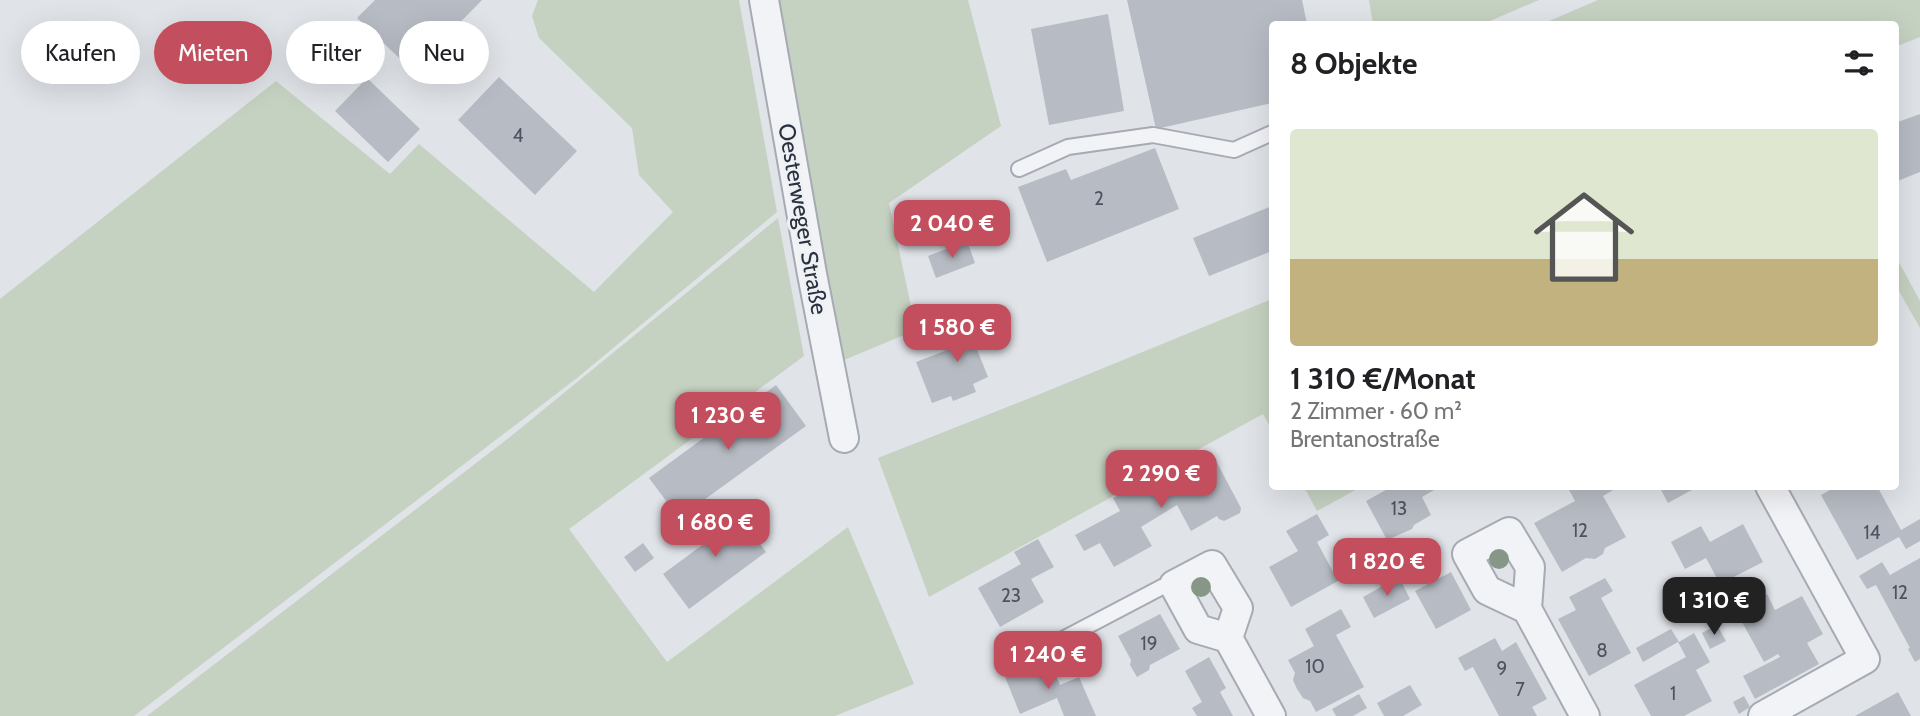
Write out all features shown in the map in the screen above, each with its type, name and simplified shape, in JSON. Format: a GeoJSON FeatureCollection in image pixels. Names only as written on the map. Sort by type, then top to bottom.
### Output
{"type":"FeatureCollection","features":[{"type":"Feature","properties":{"kind":"street","name":"Oesterweger Straße"},"geometry":{"type":"LineString","coordinates":[[764,0],[844,438]]}},
{"type":"Feature","properties":{"kind":"street"},"geometry":{"type":"LineString","coordinates":[[1763,716],[1865,659],[1772,490]]}},
{"type":"Feature","properties":{"kind":"street"},"geometry":{"type":"LineString","coordinates":[[1228,638],[1238,608],[1212,565],[1174,585],[1198,629],[1228,638],[1271,716]]}},
{"type":"Feature","properties":{"kind":"street"},"geometry":{"type":"LineString","coordinates":[[1527,609],[1585,716]]}},
{"type":"Feature","properties":{"kind":"lane"},"geometry":{"type":"LineString","coordinates":[[1019,169],[1068,147],[1153,135],[1234,150],[1269,134]]}},
{"type":"Feature","properties":{"kind":"lane"},"geometry":{"type":"LineString","coordinates":[[1063,639],[1162,587],[1174,585]]}},
{"type":"Feature","properties":{"kind":"green space"},"geometry":{"type":"Polygon","coordinates":[[[538,0],[739,0],[777,212],[577,378],[134,716],[0,716],[0,299],[276,81],[390,174],[419,144],[594,292],[673,212],[639,175],[632,128],[539,38],[532,16],[538,0]]]}},
{"type":"Feature","properties":{"kind":"green space"},"geometry":{"type":"Polygon","coordinates":[[[778,0],[968,0],[1001,126],[889,203],[916,330],[844,360],[811,195],[799,109],[778,0]]]}},
{"type":"Feature","properties":{"kind":"green space"},"geometry":{"type":"Polygon","coordinates":[[[1369,0],[1539,0],[1490,21],[1372,21],[1369,0]]]}},
{"type":"Feature","properties":{"kind":"green space"},"geometry":{"type":"Polygon","coordinates":[[[1598,0],[1920,0],[1920,37],[1899,45],[1899,21],[1549,21],[1598,0]]]}},
{"type":"Feature","properties":{"kind":"green space"},"geometry":{"type":"Polygon","coordinates":[[[778,218],[804,356],[569,529],[667,662],[848,527],[914,684],[835,716],[147,716],[510,437],[778,218]]]}},
{"type":"Feature","properties":{"kind":"green space"},"geometry":{"type":"Polygon","coordinates":[[[1899,262],[1920,301],[1920,328],[1899,291],[1899,262]]]}},
{"type":"Feature","properties":{"kind":"green space"},"geometry":{"type":"Polygon","coordinates":[[[1269,300],[1269,425],[1263,414],[929,597],[878,458],[1269,300]]]}},
{"type":"Feature","properties":{"kind":"green space"},"geometry":{"type":"Polygon","coordinates":[[[1306,490],[1356,490],[1317,511],[1306,490]]]}},
{"type":"Feature","properties":{"kind":"building"},"geometry":{"type":"Polygon","coordinates":[[[375,0],[482,0],[462,21],[399,21],[399,58],[385,44],[385,21],[360,21],[357,18],[375,0]]]}},
{"type":"Feature","properties":{"kind":"building"},"geometry":{"type":"Polygon","coordinates":[[[1127,0],[1302,0],[1306,21],[1269,21],[1269,104],[1156,129],[1127,0]]]}},
{"type":"Feature","properties":{"kind":"building"},"geometry":{"type":"Polygon","coordinates":[[[1108,14],[1124,111],[1049,125],[1031,29],[1108,14]]]}},
{"type":"Feature","properties":{"kind":"building"},"geometry":{"type":"Polygon","coordinates":[[[499,77],[577,151],[535,195],[458,120],[499,77]]]}},
{"type":"Feature","properties":{"kind":"building"},"geometry":{"type":"Polygon","coordinates":[[[361,84],[373,84],[420,129],[388,162],[335,111],[361,84]]]}},
{"type":"Feature","properties":{"kind":"building"},"geometry":{"type":"Polygon","coordinates":[[[1920,114],[1920,172],[1899,180],[1899,122],[1920,114]]]}},
{"type":"Feature","properties":{"kind":"building"},"geometry":{"type":"Polygon","coordinates":[[[1155,148],[1179,209],[1047,262],[1018,187],[1066,169],[1071,180],[1155,148]]]}},
{"type":"Feature","properties":{"kind":"building"},"geometry":{"type":"Polygon","coordinates":[[[1269,207],[1269,252],[1209,276],[1193,238],[1269,207]]]}},
{"type":"Feature","properties":{"kind":"building"},"geometry":{"type":"Polygon","coordinates":[[[967,241],[975,263],[936,278],[928,256],[967,241]]]}},
{"type":"Feature","properties":{"kind":"building"},"geometry":{"type":"Polygon","coordinates":[[[983,318],[992,340],[976,347],[988,377],[973,384],[976,392],[953,401],[951,396],[932,403],[916,362],[955,347],[949,332],[983,318]]]}},
{"type":"Feature","properties":{"kind":"building"},"geometry":{"type":"Polygon","coordinates":[[[776,385],[806,426],[679,518],[649,478],[776,385]]]}},
{"type":"Feature","properties":{"kind":"building"},"geometry":{"type":"Polygon","coordinates":[[[1215,459],[1241,508],[1240,513],[1224,521],[1217,516],[1191,531],[1177,505],[1141,527],[1152,546],[1114,567],[1100,543],[1084,551],[1075,535],[1120,511],[1113,498],[1166,469],[1173,481],[1215,459]]]}},
{"type":"Feature","properties":{"kind":"building"},"geometry":{"type":"Polygon","coordinates":[[[1386,490],[1434,490],[1422,497],[1431,515],[1412,529],[1387,540],[1366,501],[1386,490]]]}},
{"type":"Feature","properties":{"kind":"building"},"geometry":{"type":"Polygon","coordinates":[[[1569,490],[1613,490],[1603,496],[1626,537],[1605,548],[1603,554],[1595,559],[1586,558],[1562,572],[1534,523],[1575,501],[1569,490]]]}},
{"type":"Feature","properties":{"kind":"building"},"geometry":{"type":"Polygon","coordinates":[[[1661,490],[1692,490],[1668,503],[1661,490]]]}},
{"type":"Feature","properties":{"kind":"building"},"geometry":{"type":"Polygon","coordinates":[[[1830,490],[1879,490],[1901,530],[1920,519],[1920,541],[1906,549],[1899,537],[1857,560],[1821,495],[1830,490]]]}},
{"type":"Feature","properties":{"kind":"building"},"geometry":{"type":"Polygon","coordinates":[[[734,507],[766,552],[689,609],[663,574],[705,543],[698,533],[734,507]]]}},
{"type":"Feature","properties":{"kind":"building"},"geometry":{"type":"Polygon","coordinates":[[[1317,514],[1329,535],[1317,542],[1338,581],[1291,607],[1269,567],[1298,551],[1286,531],[1317,514]]]}},
{"type":"Feature","properties":{"kind":"building"},"geometry":{"type":"Polygon","coordinates":[[[1743,524],[1763,562],[1720,584],[1706,558],[1685,569],[1671,542],[1701,526],[1710,542],[1743,524]]]}},
{"type":"Feature","properties":{"kind":"building"},"geometry":{"type":"Polygon","coordinates":[[[1038,539],[1054,567],[1031,579],[1044,602],[1000,627],[978,588],[1021,564],[1014,552],[1038,539]]]}},
{"type":"Feature","properties":{"kind":"building"},"geometry":{"type":"Polygon","coordinates":[[[643,543],[654,558],[635,572],[624,557],[643,543]]]}},
{"type":"Feature","properties":{"kind":"building"},"geometry":{"type":"Polygon","coordinates":[[[1920,558],[1920,659],[1915,662],[1876,585],[1867,589],[1859,576],[1882,562],[1890,575],[1920,558]]]}},
{"type":"Feature","properties":{"kind":"building"},"geometry":{"type":"Polygon","coordinates":[[[1451,572],[1471,610],[1436,629],[1415,591],[1451,572]]]}},
{"type":"Feature","properties":{"kind":"building"},"geometry":{"type":"Polygon","coordinates":[[[1399,577],[1410,599],[1374,618],[1363,597],[1399,577]]]}},
{"type":"Feature","properties":{"kind":"building"},"geometry":{"type":"Polygon","coordinates":[[[1605,578],[1613,591],[1601,598],[1631,653],[1589,676],[1558,619],[1576,610],[1569,597],[1605,578]]]}},
{"type":"Feature","properties":{"kind":"building"},"geometry":{"type":"Polygon","coordinates":[[[1767,594],[1775,610],[1802,596],[1823,634],[1807,643],[1819,664],[1755,699],[1743,676],[1780,657],[1778,654],[1764,662],[1736,611],[1767,594]]]}},
{"type":"Feature","properties":{"kind":"building"},"geometry":{"type":"Polygon","coordinates":[[[1341,609],[1351,627],[1336,635],[1364,687],[1316,712],[1310,701],[1303,698],[1297,689],[1293,680],[1295,673],[1288,660],[1314,646],[1305,629],[1341,609]]]}},
{"type":"Feature","properties":{"kind":"building"},"geometry":{"type":"Polygon","coordinates":[[[1160,614],[1180,649],[1150,665],[1149,670],[1137,677],[1118,636],[1160,614]]]}},
{"type":"Feature","properties":{"kind":"building"},"geometry":{"type":"Polygon","coordinates":[[[1717,625],[1726,641],[1710,649],[1702,633],[1717,625]]]}},
{"type":"Feature","properties":{"kind":"building"},"geometry":{"type":"Polygon","coordinates":[[[1671,629],[1679,642],[1694,633],[1710,662],[1696,670],[1712,701],[1684,716],[1651,716],[1634,685],[1686,657],[1678,642],[1643,662],[1636,648],[1671,629]]]}},
{"type":"Feature","properties":{"kind":"building"},"geometry":{"type":"Polygon","coordinates":[[[1495,638],[1502,651],[1516,642],[1547,699],[1532,707],[1537,716],[1499,716],[1473,667],[1465,671],[1458,658],[1495,638]]]}},
{"type":"Feature","properties":{"kind":"building"},"geometry":{"type":"Polygon","coordinates":[[[1209,657],[1226,688],[1220,692],[1233,716],[1197,716],[1192,708],[1202,702],[1185,671],[1209,657]]]}},
{"type":"Feature","properties":{"kind":"building"},"geometry":{"type":"Polygon","coordinates":[[[1049,659],[1060,685],[1079,677],[1096,716],[1064,716],[1057,698],[1020,714],[1005,677],[1049,659]]]}},
{"type":"Feature","properties":{"kind":"building"},"geometry":{"type":"Polygon","coordinates":[[[1410,685],[1422,705],[1403,716],[1384,716],[1377,703],[1410,685]]]}},
{"type":"Feature","properties":{"kind":"building"},"geometry":{"type":"Polygon","coordinates":[[[1898,692],[1911,716],[1855,716],[1898,692]]]}},
{"type":"Feature","properties":{"kind":"building"},"geometry":{"type":"Polygon","coordinates":[[[1359,694],[1367,708],[1353,716],[1336,716],[1332,709],[1359,694]]]}},
{"type":"Feature","properties":{"kind":"building"},"geometry":{"type":"Polygon","coordinates":[[[1744,696],[1750,707],[1739,714],[1733,702],[1744,696]]]}}]}
